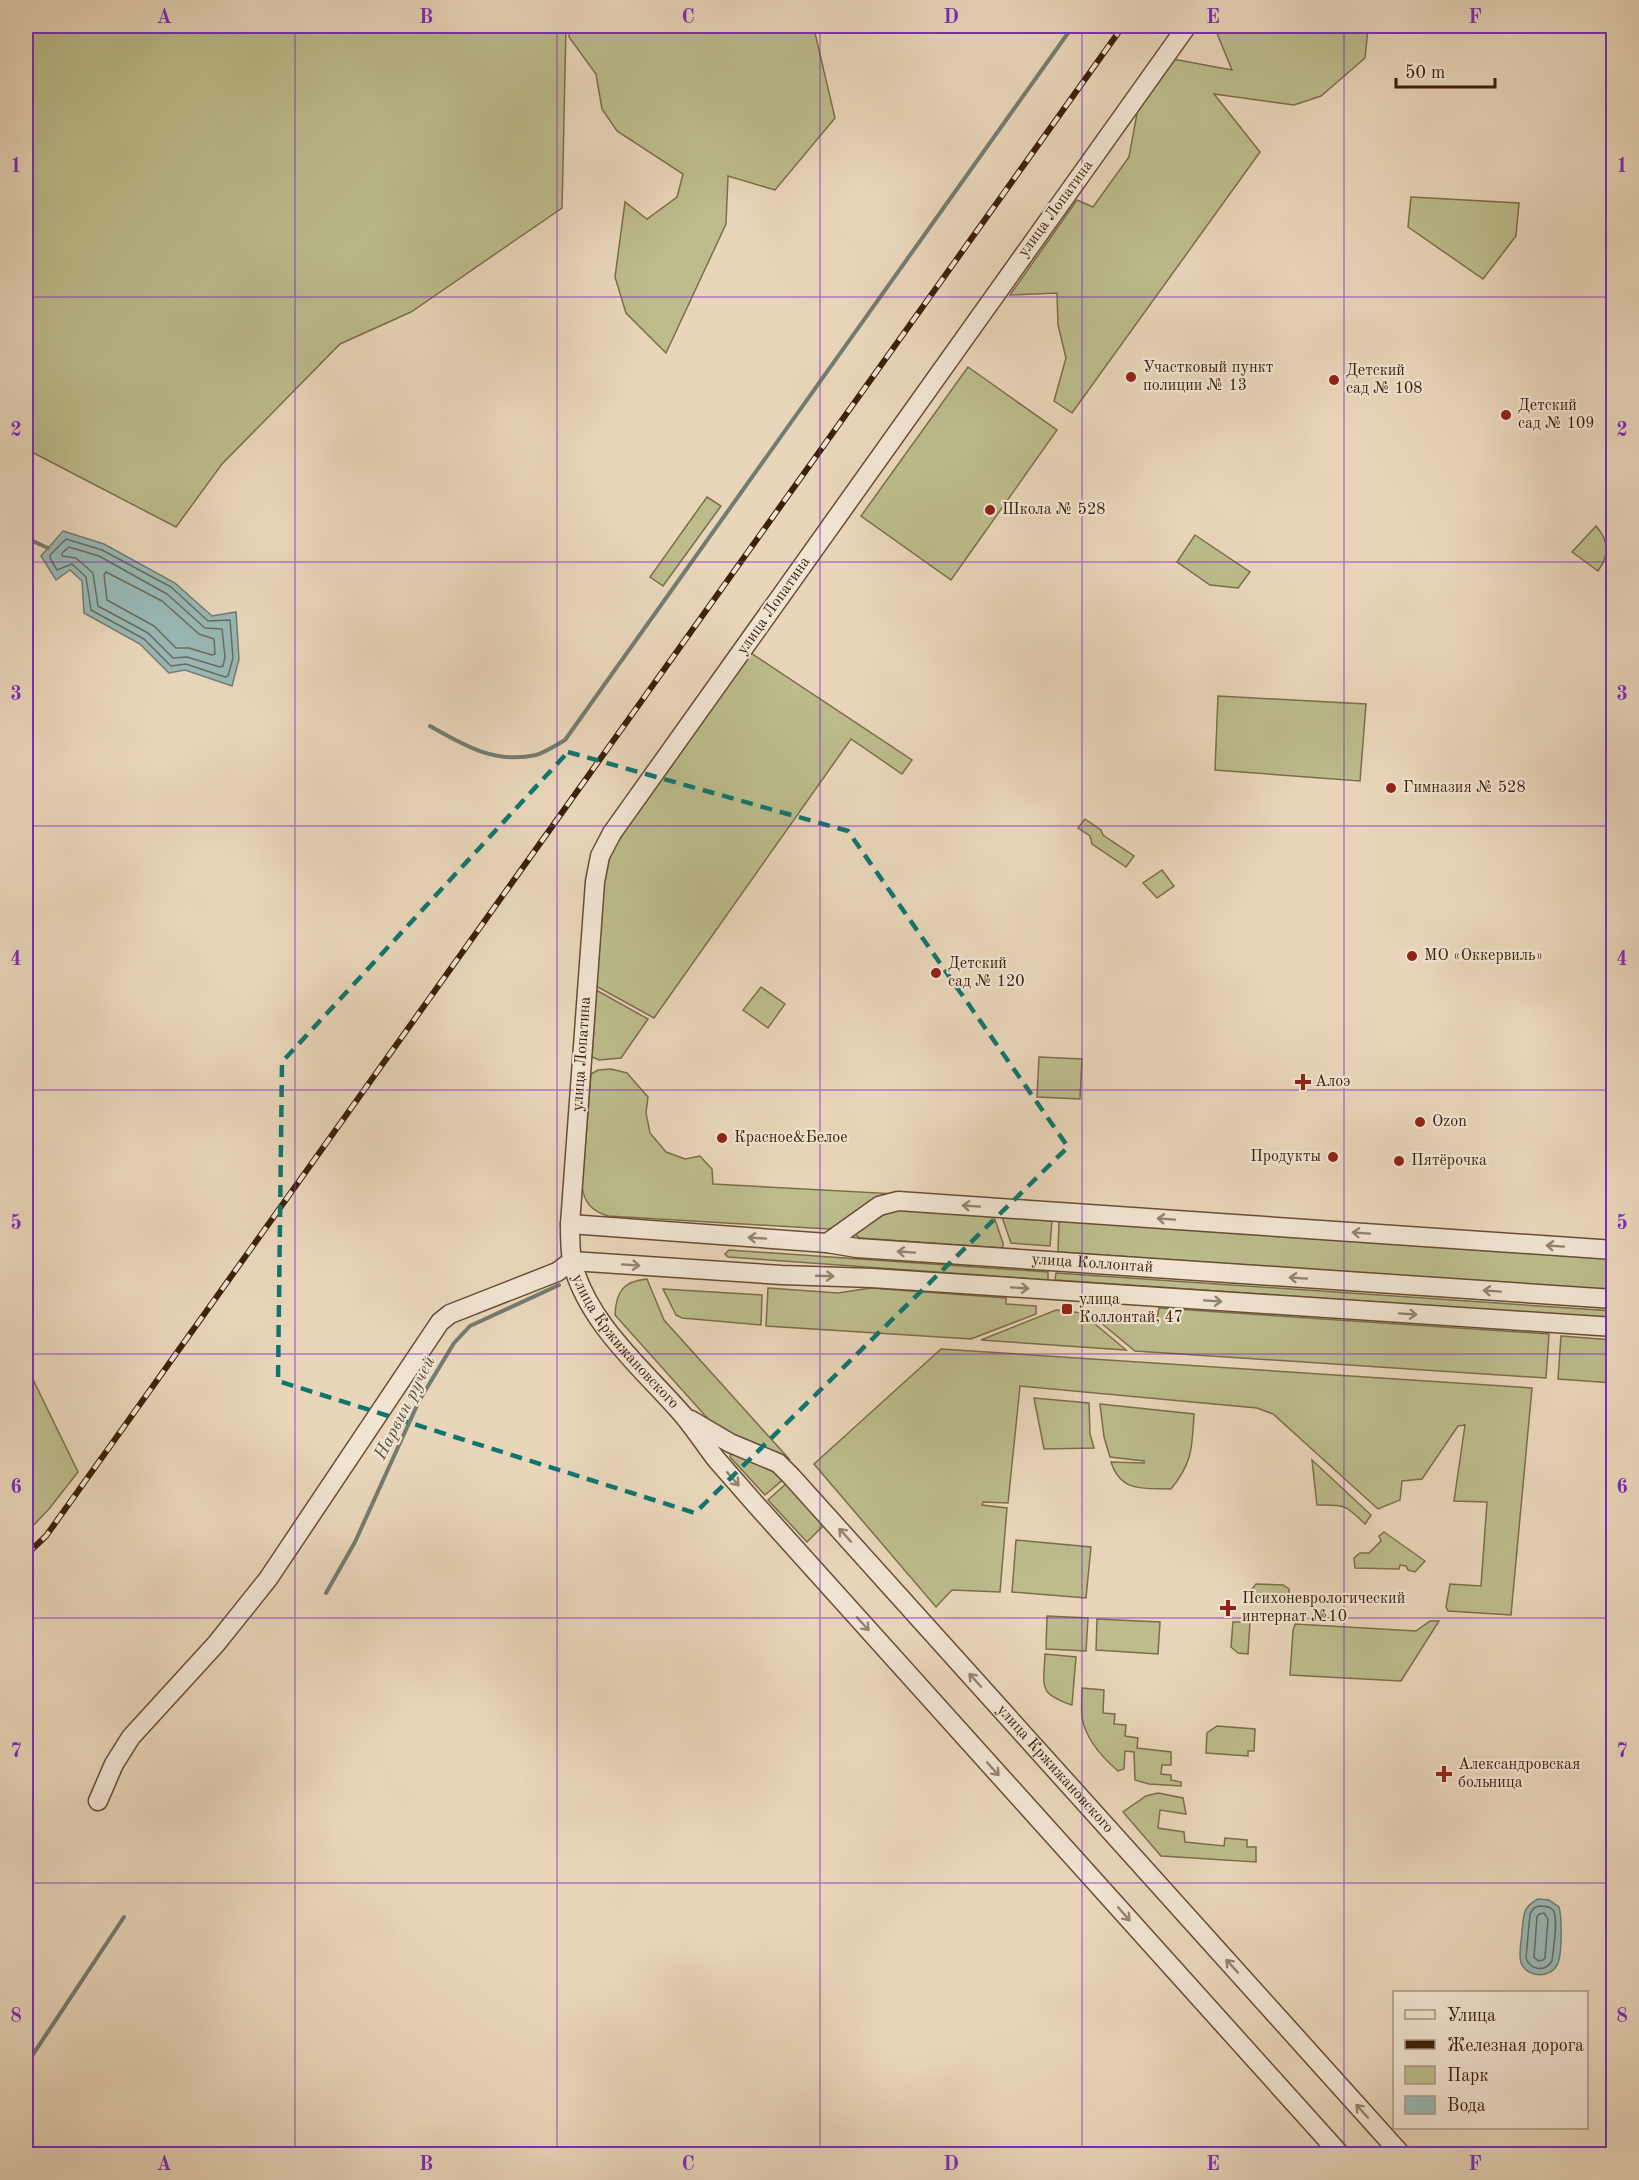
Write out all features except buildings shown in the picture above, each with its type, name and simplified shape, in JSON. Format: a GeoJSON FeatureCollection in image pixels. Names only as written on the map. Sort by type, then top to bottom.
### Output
{"type":"FeatureCollection","features":[{"type":"Feature","properties":{"kind":"street","name":"улица Лопатина"},"geometry":{"type":"LineString","coordinates":[[572,1261],[570,1224],[595,882],[600,856],[612,833],[1187,26]]}},
{"type":"Feature","properties":{"kind":"street"},"geometry":{"type":"LineString","coordinates":[[827,1243],[879,1206],[898,1202],[1614,1250]]}},
{"type":"Feature","properties":{"kind":"street","name":"улица Коллонтай"},"geometry":{"type":"LineString","coordinates":[[570,1224],[827,1243],[880,1250],[1614,1299]]}},
{"type":"Feature","properties":{"kind":"street","name":"улица Коллонтай"},"geometry":{"type":"LineString","coordinates":[[572,1261],[782,1275],[872,1278],[1614,1328]]}},
{"type":"Feature","properties":{"kind":"street"},"geometry":{"type":"LineString","coordinates":[[98,1801],[114,1764],[131,1737],[216,1644],[268,1578],[440,1322],[450,1314],[557,1272],[572,1261]]}},
{"type":"Feature","properties":{"kind":"street","name":"улица Кржижановского"},"geometry":{"type":"LineString","coordinates":[[572,1261],[581,1285],[598,1317],[628,1355],[684,1416],[716,1458],[1340,2154]]}},
{"type":"Feature","properties":{"kind":"street","name":"улица Кржижановского"},"geometry":{"type":"LineString","coordinates":[[684,1416],[730,1443],[778,1463],[791,1476],[1401,2154]]}},
{"type":"Feature","properties":{"kind":"street"},"geometry":{"type":"LineString","coordinates":[[716,1458],[730,1443]]}},
{"type":"Feature","properties":{"kind":"highlighted area"},"geometry":{"type":"Polygon","coordinates":[[[568,752],[848,831],[1068,1147],[695,1513],[278,1381],[282,1062],[568,752]]]}},
{"type":"Feature","properties":{"kind":"green space"},"geometry":{"type":"Polygon","coordinates":[[[26,26],[566,26],[562,208],[411,312],[340,344],[222,464],[176,527],[26,449],[26,26]]]}},
{"type":"Feature","properties":{"kind":"green space"},"geometry":{"type":"Polygon","coordinates":[[[570,26],[810,26],[815,33],[835,118],[775,190],[728,176],[726,224],[666,353],[626,313],[615,277],[625,202],[647,219],[677,197],[683,174],[617,131],[602,109],[596,74],[569,37],[570,26]]]}},
{"type":"Feature","properties":{"kind":"green space"},"geometry":{"type":"Polygon","coordinates":[[[1214,26],[1360,26],[1368,28],[1365,58],[1321,96],[1294,105],[1214,94],[1260,152],[1072,413],[1054,401],[1066,358],[1058,325],[1057,293],[1010,295],[1077,200],[1093,207],[1129,157],[1138,108],[1173,59],[1232,70],[1214,26]]]}},
{"type":"Feature","properties":{"kind":"green space"},"geometry":{"type":"Polygon","coordinates":[[[1411,197],[1519,203],[1516,236],[1483,279],[1408,227],[1411,197]]]}},
{"type":"Feature","properties":{"kind":"green space"},"geometry":{"type":"Polygon","coordinates":[[[968,367],[1057,430],[951,580],[861,516],[968,367]]]}},
{"type":"Feature","properties":{"kind":"green space"},"geometry":{"type":"Polygon","coordinates":[[[707,497],[721,506],[663,586],[650,577],[707,497]]]}},
{"type":"Feature","properties":{"kind":"green space"},"geometry":{"type":"Polygon","coordinates":[[[1596,526],[1606,542],[1605,559],[1598,571],[1572,552],[1596,526]]]}},
{"type":"Feature","properties":{"kind":"green space"},"geometry":{"type":"Polygon","coordinates":[[[1195,535],[1250,572],[1238,588],[1210,585],[1177,562],[1195,535]]]}},
{"type":"Feature","properties":{"kind":"green space"},"geometry":{"type":"Polygon","coordinates":[[[751,653],[912,760],[902,774],[851,739],[654,1018],[596,986],[604,871],[610,854],[625,831],[751,653]]]}},
{"type":"Feature","properties":{"kind":"green space"},"geometry":{"type":"Polygon","coordinates":[[[1218,696],[1366,704],[1360,781],[1215,770],[1218,696]]]}},
{"type":"Feature","properties":{"kind":"green space"},"geometry":{"type":"Polygon","coordinates":[[[1085,819],[1101,830],[1103,835],[1134,856],[1126,867],[1092,844],[1090,836],[1078,828],[1085,819]]]}},
{"type":"Feature","properties":{"kind":"green space"},"geometry":{"type":"Polygon","coordinates":[[[1162,870],[1174,886],[1157,898],[1143,883],[1162,870]]]}},
{"type":"Feature","properties":{"kind":"green space"},"geometry":{"type":"Polygon","coordinates":[[[761,987],[785,1004],[768,1028],[743,1010],[761,987]]]}},
{"type":"Feature","properties":{"kind":"green space"},"geometry":{"type":"Polygon","coordinates":[[[596,990],[648,1019],[621,1058],[599,1060],[592,1057],[596,990]]]}},
{"type":"Feature","properties":{"kind":"green space"},"geometry":{"type":"Polygon","coordinates":[[[1039,1057],[1082,1059],[1080,1099],[1037,1097],[1039,1057]]]}},
{"type":"Feature","properties":{"kind":"green space"},"geometry":{"type":"Polygon","coordinates":[[[611,1069],[627,1073],[648,1097],[646,1113],[650,1133],[666,1152],[685,1159],[700,1156],[712,1169],[713,1184],[898,1194],[829,1229],[602,1214],[587,1202],[582,1186],[591,1074],[598,1070],[611,1069]]]}},
{"type":"Feature","properties":{"kind":"green space"},"geometry":{"type":"Polygon","coordinates":[[[899,1210],[994,1217],[1003,1248],[860,1238],[855,1235],[882,1213],[899,1210]]]}},
{"type":"Feature","properties":{"kind":"green space"},"geometry":{"type":"Polygon","coordinates":[[[1002,1217],[1052,1221],[1050,1246],[1011,1243],[1002,1217]]]}},
{"type":"Feature","properties":{"kind":"green space"},"geometry":{"type":"Polygon","coordinates":[[[1059,1221],[1613,1259],[1613,1290],[1058,1252],[1059,1221]]]}},
{"type":"Feature","properties":{"kind":"green space"},"geometry":{"type":"Polygon","coordinates":[[[729,1250],[1048,1272],[1048,1280],[728,1257],[725,1254],[729,1250]]]}},
{"type":"Feature","properties":{"kind":"green space"},"geometry":{"type":"Polygon","coordinates":[[[1056,1273],[1613,1311],[1613,1318],[1055,1280],[1056,1273]]]}},
{"type":"Feature","properties":{"kind":"green space"},"geometry":{"type":"Polygon","coordinates":[[[647,1279],[664,1320],[790,1460],[733,1436],[709,1420],[615,1315],[617,1300],[622,1289],[632,1282],[647,1279]]]}},
{"type":"Feature","properties":{"kind":"green space"},"geometry":{"type":"Polygon","coordinates":[[[768,1288],[838,1293],[871,1288],[1006,1298],[1006,1304],[1036,1306],[1036,1314],[971,1339],[766,1326],[768,1288]]]}},
{"type":"Feature","properties":{"kind":"green space"},"geometry":{"type":"Polygon","coordinates":[[[663,1289],[762,1295],[761,1325],[682,1318],[676,1315],[663,1289]]]}},
{"type":"Feature","properties":{"kind":"green space"},"geometry":{"type":"Polygon","coordinates":[[[1159,1308],[1549,1334],[1546,1378],[1135,1351],[1089,1313],[1157,1318],[1159,1308]]]}},
{"type":"Feature","properties":{"kind":"green space"},"geometry":{"type":"Polygon","coordinates":[[[1056,1310],[1082,1313],[1126,1350],[981,1340],[1056,1310]]]}},
{"type":"Feature","properties":{"kind":"green space"},"geometry":{"type":"Polygon","coordinates":[[[1561,1336],[1613,1340],[1613,1383],[1558,1379],[1561,1336]]]}},
{"type":"Feature","properties":{"kind":"green space"},"geometry":{"type":"Polygon","coordinates":[[[941,1349],[1532,1388],[1511,1615],[1448,1611],[1446,1607],[1450,1584],[1481,1586],[1487,1502],[1454,1501],[1465,1425],[1458,1426],[1422,1479],[1402,1481],[1400,1500],[1378,1509],[1273,1414],[1257,1408],[1020,1386],[1008,1503],[983,1502],[982,1505],[1007,1508],[1000,1592],[952,1590],[936,1607],[814,1464],[941,1349]]]}},
{"type":"Feature","properties":{"kind":"green space"},"geometry":{"type":"Polygon","coordinates":[[[26,1365],[78,1472],[49,1509],[26,1533],[26,1365]]]}},
{"type":"Feature","properties":{"kind":"green space"},"geometry":{"type":"Polygon","coordinates":[[[1034,1398],[1089,1403],[1090,1434],[1094,1448],[1044,1449],[1034,1398]]]}},
{"type":"Feature","properties":{"kind":"green space"},"geometry":{"type":"Polygon","coordinates":[[[1100,1404],[1194,1414],[1190,1454],[1184,1471],[1171,1489],[1135,1487],[1127,1484],[1115,1472],[1111,1462],[1144,1463],[1144,1461],[1110,1457],[1104,1437],[1100,1404]]]}},
{"type":"Feature","properties":{"kind":"green space"},"geometry":{"type":"Polygon","coordinates":[[[731,1452],[751,1456],[786,1477],[765,1495],[730,1457],[731,1452]]]}},
{"type":"Feature","properties":{"kind":"green space"},"geometry":{"type":"Polygon","coordinates":[[[1312,1460],[1371,1515],[1365,1524],[1344,1507],[1317,1505],[1312,1460]]]}},
{"type":"Feature","properties":{"kind":"green space"},"geometry":{"type":"Polygon","coordinates":[[[789,1481],[826,1523],[807,1542],[768,1500],[789,1481]]]}},
{"type":"Feature","properties":{"kind":"green space"},"geometry":{"type":"Polygon","coordinates":[[[1384,1532],[1425,1561],[1415,1572],[1400,1565],[1399,1569],[1355,1568],[1354,1558],[1360,1553],[1369,1553],[1381,1541],[1379,1536],[1384,1532]]]}},
{"type":"Feature","properties":{"kind":"green space"},"geometry":{"type":"Polygon","coordinates":[[[1016,1540],[1091,1547],[1086,1598],[1012,1592],[1016,1540]]]}},
{"type":"Feature","properties":{"kind":"green space"},"geometry":{"type":"Polygon","coordinates":[[[1256,1584],[1283,1585],[1289,1589],[1289,1596],[1276,1601],[1256,1598],[1252,1596],[1252,1589],[1256,1584]]]}},
{"type":"Feature","properties":{"kind":"green space"},"geometry":{"type":"Polygon","coordinates":[[[1047,1616],[1088,1618],[1086,1651],[1046,1649],[1047,1616]]]}},
{"type":"Feature","properties":{"kind":"green space"},"geometry":{"type":"Polygon","coordinates":[[[1097,1619],[1160,1622],[1158,1654],[1096,1650],[1097,1619]]]}},
{"type":"Feature","properties":{"kind":"green space"},"geometry":{"type":"Polygon","coordinates":[[[1430,1621],[1439,1621],[1401,1681],[1290,1675],[1295,1624],[1416,1631],[1430,1621]]]}},
{"type":"Feature","properties":{"kind":"green space"},"geometry":{"type":"Polygon","coordinates":[[[1233,1622],[1250,1622],[1248,1654],[1238,1653],[1231,1647],[1233,1622]]]}},
{"type":"Feature","properties":{"kind":"green space"},"geometry":{"type":"Polygon","coordinates":[[[1045,1654],[1076,1657],[1072,1705],[1053,1697],[1045,1687],[1045,1654]]]}},
{"type":"Feature","properties":{"kind":"green space"},"geometry":{"type":"Polygon","coordinates":[[[1082,1688],[1104,1690],[1103,1713],[1115,1714],[1114,1724],[1126,1725],[1125,1736],[1138,1738],[1137,1748],[1171,1752],[1171,1765],[1162,1765],[1161,1774],[1171,1775],[1171,1780],[1181,1782],[1181,1786],[1149,1784],[1135,1780],[1134,1752],[1125,1751],[1124,1769],[1118,1771],[1112,1766],[1096,1747],[1084,1725],[1082,1688]]]}},
{"type":"Feature","properties":{"kind":"green space"},"geometry":{"type":"Polygon","coordinates":[[[1217,1726],[1255,1729],[1254,1751],[1248,1751],[1248,1756],[1206,1753],[1207,1733],[1217,1726]]]}},
{"type":"Feature","properties":{"kind":"green space"},"geometry":{"type":"Polygon","coordinates":[[[1158,1793],[1183,1798],[1186,1814],[1160,1810],[1158,1828],[1184,1832],[1185,1842],[1224,1846],[1225,1838],[1247,1840],[1247,1847],[1256,1847],[1256,1862],[1161,1856],[1123,1812],[1146,1796],[1158,1793]]]}},
{"type":"Feature","properties":{"kind":"water"},"geometry":{"type":"Polygon","coordinates":[[[63,531],[104,544],[175,583],[212,616],[236,612],[239,659],[232,686],[185,670],[169,673],[140,644],[84,613],[82,581],[70,570],[56,580],[41,556],[63,531]]]}},
{"type":"Feature","properties":{"kind":"water"},"geometry":{"type":"Polygon","coordinates":[[[1538,1899],[1549,1900],[1559,1907],[1561,1927],[1558,1963],[1551,1972],[1540,1975],[1528,1972],[1524,1968],[1520,1955],[1525,1912],[1529,1905],[1538,1899]]]}},
{"type":"Feature","properties":{"kind":"waterway"},"geometry":{"type":"LineString","coordinates":[[430,726],[468,746],[507,757],[536,755],[565,740],[1073,26]]}},
{"type":"Feature","properties":{"kind":"waterway","name":"Нарвин ручей"},"geometry":{"type":"LineString","coordinates":[[26,538],[48,548]]}},
{"type":"Feature","properties":{"kind":"waterway","name":"Нарвин ручей"},"geometry":{"type":"LineString","coordinates":[[326,1593],[355,1542],[419,1401],[454,1343],[470,1326],[559,1285]]}},
{"type":"Feature","properties":{"kind":"waterway","name":"Нарвин ручей"},"geometry":{"type":"LineString","coordinates":[[26,2065],[124,1917]]}},
{"type":"Feature","properties":{"kind":"railway"},"geometry":{"type":"LineString","coordinates":[[26,1555],[46,1536],[1123,26]]}},
{"type":"Feature","properties":{"kind":"place","name":"Участковый пункт полиции № 13"},"geometry":{"type":"Point","coordinates":[1131,377]}},
{"type":"Feature","properties":{"kind":"place","name":"Детский сад № 108"},"geometry":{"type":"Point","coordinates":[1334,380]}},
{"type":"Feature","properties":{"kind":"place","name":"Детский сад № 109"},"geometry":{"type":"Point","coordinates":[1506,415]}},
{"type":"Feature","properties":{"kind":"place","name":"Школа № 528"},"geometry":{"type":"Point","coordinates":[990,510]}},
{"type":"Feature","properties":{"kind":"place","name":"Гимназия № 528"},"geometry":{"type":"Point","coordinates":[1391,788]}},
{"type":"Feature","properties":{"kind":"place","name":"МО «Оккервиль»"},"geometry":{"type":"Point","coordinates":[1412,956]}},
{"type":"Feature","properties":{"kind":"place","name":"Детский сад № 120"},"geometry":{"type":"Point","coordinates":[936,973]}},
{"type":"Feature","properties":{"kind":"place","name":"Алоэ"},"geometry":{"type":"Point","coordinates":[1303,1082]}},
{"type":"Feature","properties":{"kind":"place","name":"Ozon"},"geometry":{"type":"Point","coordinates":[1420,1122]}},
{"type":"Feature","properties":{"kind":"place","name":"Красное&Белое"},"geometry":{"type":"Point","coordinates":[722,1138]}},
{"type":"Feature","properties":{"kind":"place","name":"Продукты"},"geometry":{"type":"Point","coordinates":[1333,1157]}},
{"type":"Feature","properties":{"kind":"place","name":"Пятёрочка"},"geometry":{"type":"Point","coordinates":[1399,1161]}},
{"type":"Feature","properties":{"kind":"place","name":"улица Коллонтай, 47"},"geometry":{"type":"Point","coordinates":[1067,1309]}},
{"type":"Feature","properties":{"kind":"place","name":"Психоневрологический интернат №10"},"geometry":{"type":"Point","coordinates":[1228,1608]}},
{"type":"Feature","properties":{"kind":"place","name":"Александровская больница"},"geometry":{"type":"Point","coordinates":[1444,1774]}}]}
